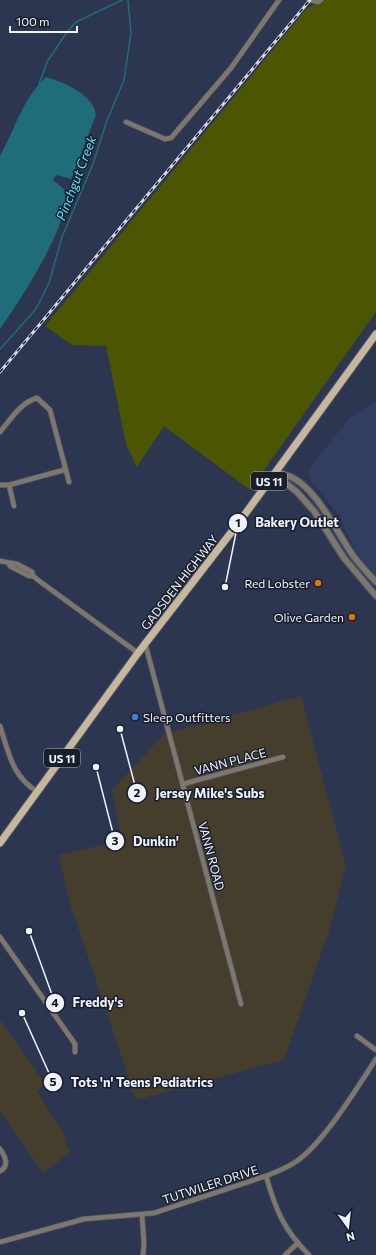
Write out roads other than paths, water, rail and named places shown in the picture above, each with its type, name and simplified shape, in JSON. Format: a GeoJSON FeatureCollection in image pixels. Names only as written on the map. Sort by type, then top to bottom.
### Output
{"type":"FeatureCollection","features":[{"type":"Feature","properties":{"kind":"main road","name":"GADSDEN HIGHWAY"},"geometry":{"type":"LineString","coordinates":[[0,843],[138,653],[278,472],[376,334]]}},
{"type":"Feature","properties":{"kind":"street"},"geometry":{"type":"LineString","coordinates":[[126,122],[165,139],[171,138],[231,68],[279,0]]}},
{"type":"Feature","properties":{"kind":"street"},"geometry":{"type":"LineString","coordinates":[[310,0],[318,2],[321,0]]}},
{"type":"Feature","properties":{"kind":"street"},"geometry":{"type":"LineString","coordinates":[[0,432],[21,407],[28,401],[38,398],[50,410],[64,470],[69,482]]}},
{"type":"Feature","properties":{"kind":"street"},"geometry":{"type":"LineString","coordinates":[[0,485],[9,485],[64,470]]}},
{"type":"Feature","properties":{"kind":"street"},"geometry":{"type":"LineString","coordinates":[[278,472],[288,474],[296,480],[325,509],[354,556],[376,582]]}},
{"type":"Feature","properties":{"kind":"street"},"geometry":{"type":"LineString","coordinates":[[278,472],[283,481],[306,501],[314,511],[344,558],[376,596]]}},
{"type":"Feature","properties":{"kind":"street"},"geometry":{"type":"LineString","coordinates":[[9,485],[14,506]]}},
{"type":"Feature","properties":{"kind":"street"},"geometry":{"type":"LineString","coordinates":[[0,561],[9,564],[10,566],[29,576],[33,576],[138,653]]}},
{"type":"Feature","properties":{"kind":"street","name":"VANN ROAD"},"geometry":{"type":"LineString","coordinates":[[146,643],[241,1004]]}},
{"type":"Feature","properties":{"kind":"street"},"geometry":{"type":"LineString","coordinates":[[0,726],[15,771],[26,785],[38,792]]}},
{"type":"Feature","properties":{"kind":"street","name":"VANN PLACE"},"geometry":{"type":"LineString","coordinates":[[183,784],[283,757]]}},
{"type":"Feature","properties":{"kind":"street"},"geometry":{"type":"LineString","coordinates":[[0,936],[75,1044],[75,1052]]}},
{"type":"Feature","properties":{"kind":"street"},"geometry":{"type":"LineString","coordinates":[[357,1036],[376,1050]]}},
{"type":"Feature","properties":{"kind":"street","name":"TUTWILER DRIVE"},"geometry":{"type":"LineString","coordinates":[[0,1242],[84,1219],[142,1215],[176,1207],[266,1176],[297,1161],[316,1144],[376,1059]]}},
{"type":"Feature","properties":{"kind":"street"},"geometry":{"type":"LineString","coordinates":[[0,1149],[5,1157],[6,1163],[0,1171]]}},
{"type":"Feature","properties":{"kind":"street"},"geometry":{"type":"LineString","coordinates":[[266,1176],[285,1227],[297,1244],[309,1255]]}},
{"type":"Feature","properties":{"kind":"street"},"geometry":{"type":"LineString","coordinates":[[142,1215],[144,1244],[143,1255]]}},
{"type":"Feature","properties":{"kind":"street"},"geometry":{"type":"LineString","coordinates":[[285,1255],[297,1244]]}},
{"type":"Feature","properties":{"kind":"waterway"},"geometry":{"type":"LineString","coordinates":[[39,84],[47,62],[67,32],[76,22],[122,0]]}},
{"type":"Feature","properties":{"kind":"waterway","name":"Pinchgut Creek"},"geometry":{"type":"LineString","coordinates":[[0,349],[36,309],[49,283],[62,237],[93,164],[106,123],[124,80],[131,33],[128,0]]}},
{"type":"Feature","properties":{"kind":"railway"},"geometry":{"type":"LineString","coordinates":[[0,372],[310,0]]}},
{"type":"Feature","properties":{"kind":"place","name":"Red Lobster"},"geometry":{"type":"Point","coordinates":[318,583]}},
{"type":"Feature","properties":{"kind":"place","name":"Bakery Outlet"},"geometry":{"type":"Point","coordinates":[225,587]}},
{"type":"Feature","properties":{"kind":"place","name":"Olive Garden"},"geometry":{"type":"Point","coordinates":[352,617]}},
{"type":"Feature","properties":{"kind":"place","name":"Sleep Outfitters"},"geometry":{"type":"Point","coordinates":[135,717]}},
{"type":"Feature","properties":{"kind":"place","name":"Jersey Mike's Subs"},"geometry":{"type":"Point","coordinates":[120,729]}},
{"type":"Feature","properties":{"kind":"place","name":"Dunkin'"},"geometry":{"type":"Point","coordinates":[96,767]}},
{"type":"Feature","properties":{"kind":"place","name":"Freddy's"},"geometry":{"type":"Point","coordinates":[29,931]}},
{"type":"Feature","properties":{"kind":"place","name":"Tots 'n' Teens Pediatrics"},"geometry":{"type":"Point","coordinates":[22,1013]}}]}
